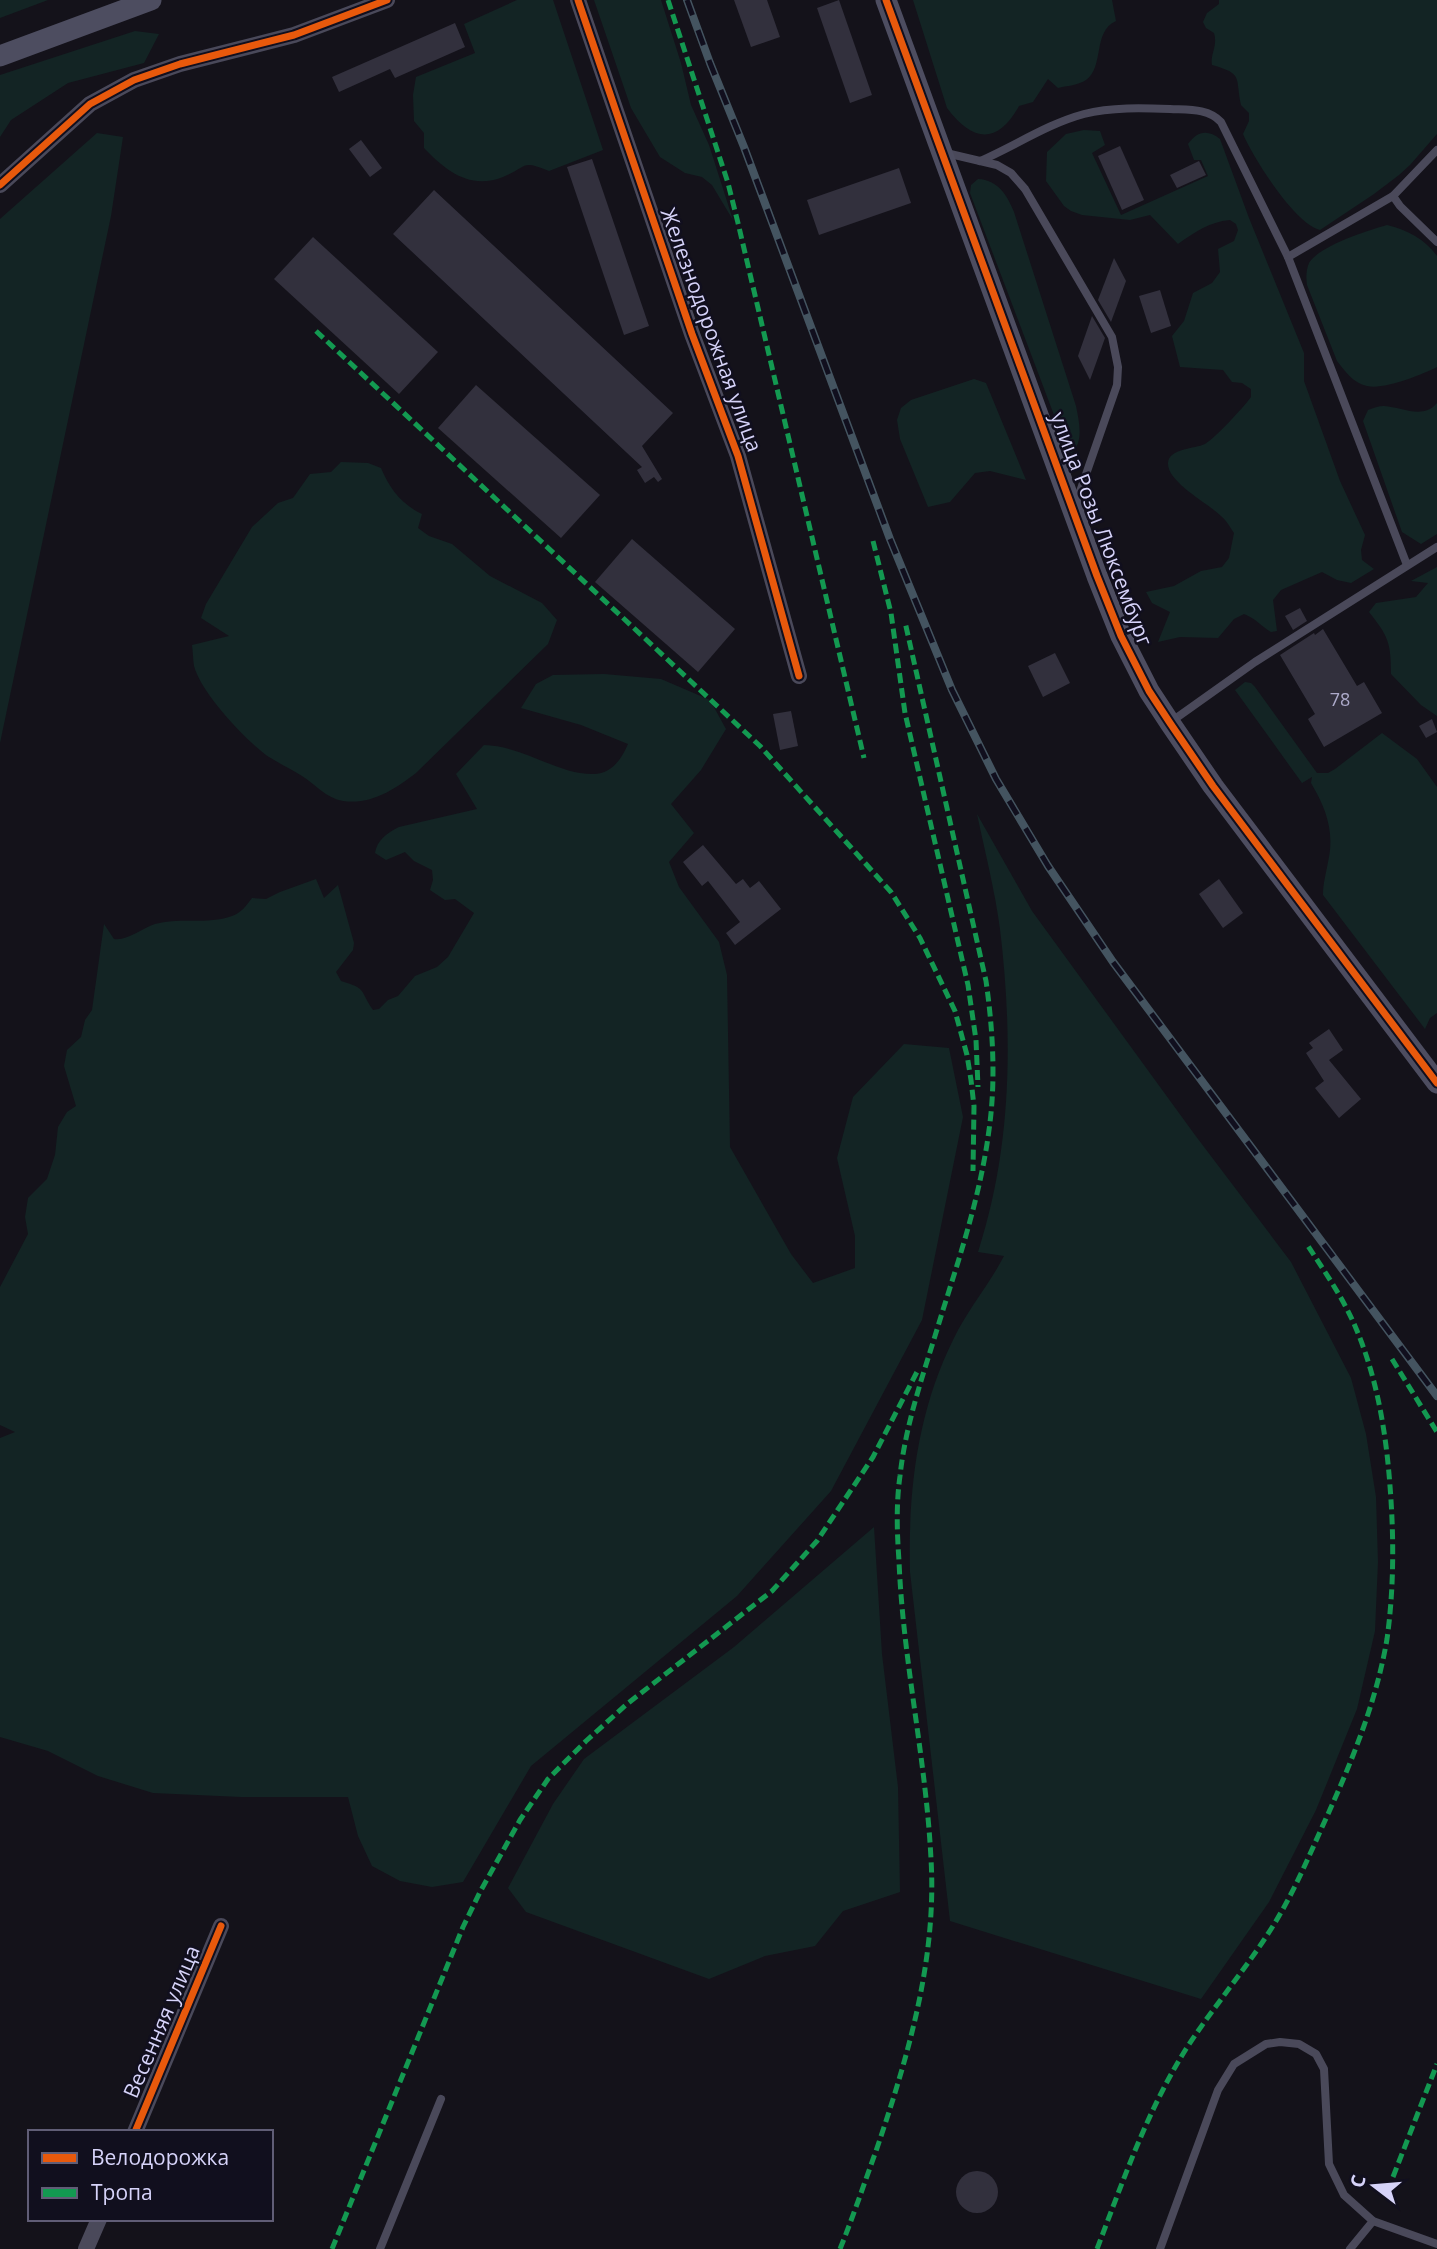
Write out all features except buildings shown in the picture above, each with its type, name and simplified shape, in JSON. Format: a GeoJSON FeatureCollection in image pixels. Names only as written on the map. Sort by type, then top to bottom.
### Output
{"type":"FeatureCollection","features":[{"type":"Feature","properties":{"kind":"street"},"geometry":{"type":"LineString","coordinates":[[0,55],[151,0]]}},
{"type":"Feature","properties":{"kind":"street"},"geometry":{"type":"LineString","coordinates":[[0,185],[90,104],[134,80],[180,64],[294,35],[387,0]]}},
{"type":"Feature","properties":{"kind":"street","name":"Железнодорожная улица"},"geometry":{"type":"LineString","coordinates":[[578,0],[692,334],[738,456],[799,676]]}},
{"type":"Feature","properties":{"kind":"street","name":"улица Розы Люксембург"},"geometry":{"type":"LineString","coordinates":[[886,0],[1121,636],[1149,691],[1213,786],[1437,1083]]}},
{"type":"Feature","properties":{"kind":"street","name":"Весенняя улица"},"geometry":{"type":"LineString","coordinates":[[136,2130],[221,1926]]}},
{"type":"Feature","properties":{"kind":"street"},"geometry":{"type":"LineString","coordinates":[[86,2249],[98,2221]]}},
{"type":"Feature","properties":{"kind":"lane"},"geometry":{"type":"LineString","coordinates":[[980,161],[1040,131],[1083,114],[1138,108],[1203,111],[1215,115],[1221,122],[1288,257],[1408,565]]}},
{"type":"Feature","properties":{"kind":"lane"},"geometry":{"type":"LineString","coordinates":[[1288,257],[1392,196],[1437,150]]}},
{"type":"Feature","properties":{"kind":"lane"},"geometry":{"type":"LineString","coordinates":[[941,152],[997,165],[1011,173],[1025,189],[1112,337],[1116,352],[1117,386],[1073,509]]}},
{"type":"Feature","properties":{"kind":"lane"},"geometry":{"type":"LineString","coordinates":[[1392,196],[1437,242]]}},
{"type":"Feature","properties":{"kind":"lane"},"geometry":{"type":"LineString","coordinates":[[1170,723],[1255,662],[1437,547]]}},
{"type":"Feature","properties":{"kind":"lane"},"geometry":{"type":"LineString","coordinates":[[1160,2249],[1218,2090],[1234,2064],[1266,2044],[1280,2042],[1299,2044],[1315,2054],[1324,2069],[1329,2164],[1344,2194],[1373,2221],[1437,2244]]}},
{"type":"Feature","properties":{"kind":"lane"},"geometry":{"type":"LineString","coordinates":[[380,2249],[441,2099]]}},
{"type":"Feature","properties":{"kind":"lane"},"geometry":{"type":"LineString","coordinates":[[1350,2249],[1373,2221]]}},
{"type":"Feature","properties":{"kind":"shaded area"},"geometry":{"type":"Polygon","coordinates":[[[0,0],[48,0],[0,18],[0,0]]]}},
{"type":"Feature","properties":{"kind":"shaded area"},"geometry":{"type":"Polygon","coordinates":[[[517,0],[553,0],[603,150],[549,171],[528,165],[503,177],[469,180],[450,171],[424,148],[424,133],[414,121],[413,95],[416,77],[475,53],[464,24],[517,0]]]}},
{"type":"Feature","properties":{"kind":"shaded area"},"geometry":{"type":"Polygon","coordinates":[[[594,0],[661,0],[691,105],[709,145],[733,220],[712,185],[702,177],[685,173],[660,157],[631,108],[594,0]]]}},
{"type":"Feature","properties":{"kind":"shaded area"},"geometry":{"type":"Polygon","coordinates":[[[913,0],[1112,0],[1116,21],[1104,33],[1092,74],[1086,80],[1058,88],[1048,79],[1033,102],[1019,106],[1002,128],[994,133],[984,134],[966,128],[947,108],[913,0]]]}},
{"type":"Feature","properties":{"kind":"shaded area"},"geometry":{"type":"Polygon","coordinates":[[[1219,0],[1437,0],[1437,134],[1410,165],[1374,194],[1320,230],[1310,225],[1276,189],[1248,145],[1243,134],[1249,121],[1249,113],[1241,105],[1238,82],[1234,74],[1212,65],[1214,33],[1206,28],[1203,22],[1207,13],[1219,4],[1219,0]]]}},
{"type":"Feature","properties":{"kind":"shaded area"},"geometry":{"type":"Polygon","coordinates":[[[135,31],[159,34],[144,63],[68,83],[11,120],[0,137],[0,75],[135,31]]]}},
{"type":"Feature","properties":{"kind":"shaded area"},"geometry":{"type":"Polygon","coordinates":[[[1084,130],[1100,131],[1105,145],[1092,153],[1121,215],[1208,176],[1201,160],[1194,160],[1188,144],[1195,136],[1203,133],[1220,139],[1304,353],[1304,381],[1340,481],[1365,535],[1361,550],[1362,560],[1374,569],[1351,583],[1337,580],[1322,572],[1281,590],[1273,600],[1277,631],[1271,632],[1244,614],[1234,619],[1218,638],[1180,637],[1158,642],[1170,612],[1152,603],[1146,592],[1174,586],[1201,571],[1222,567],[1229,558],[1234,533],[1223,518],[1181,485],[1169,470],[1168,463],[1173,454],[1210,441],[1251,397],[1251,389],[1242,383],[1232,382],[1223,370],[1180,367],[1172,336],[1184,321],[1193,293],[1212,283],[1220,272],[1218,249],[1234,241],[1238,230],[1236,224],[1230,220],[1222,221],[1202,228],[1178,244],[1150,215],[1130,220],[1082,215],[1071,211],[1064,206],[1046,181],[1047,152],[1066,134],[1084,130]]]}},
{"type":"Feature","properties":{"kind":"shaded area"},"geometry":{"type":"Polygon","coordinates":[[[97,133],[123,137],[111,216],[0,743],[0,219],[97,133]]]}},
{"type":"Feature","properties":{"kind":"shaded area"},"geometry":{"type":"Polygon","coordinates":[[[978,179],[996,185],[1014,212],[1076,406],[1079,437],[1072,453],[1068,452],[970,193],[971,185],[978,179]]]}},
{"type":"Feature","properties":{"kind":"shaded area"},"geometry":{"type":"Polygon","coordinates":[[[1387,225],[1415,236],[1437,256],[1437,367],[1412,378],[1374,387],[1353,379],[1337,361],[1307,285],[1307,271],[1309,263],[1323,251],[1387,225]]]}},
{"type":"Feature","properties":{"kind":"shaded area"},"geometry":{"type":"Polygon","coordinates":[[[974,379],[986,383],[1026,480],[990,471],[975,473],[950,502],[928,507],[900,439],[897,420],[901,408],[911,400],[974,379]]]}},
{"type":"Feature","properties":{"kind":"shaded area"},"geometry":{"type":"Polygon","coordinates":[[[1437,403],[1437,534],[1421,544],[1402,532],[1363,421],[1368,410],[1378,407],[1419,412],[1437,403]]]}},
{"type":"Feature","properties":{"kind":"shaded area"},"geometry":{"type":"Polygon","coordinates":[[[341,462],[368,463],[381,468],[397,495],[408,506],[422,514],[418,528],[429,536],[452,544],[490,576],[542,603],[557,620],[548,644],[416,773],[382,794],[354,802],[326,794],[269,757],[249,740],[215,703],[198,677],[192,645],[229,636],[201,618],[206,604],[252,527],[278,503],[293,498],[310,474],[331,472],[341,462]]]}},
{"type":"Feature","properties":{"kind":"shaded area"},"geometry":{"type":"Polygon","coordinates":[[[1437,567],[1437,716],[1421,705],[1391,674],[1387,640],[1369,612],[1376,603],[1416,597],[1428,583],[1411,581],[1437,567]]]}},
{"type":"Feature","properties":{"kind":"shaded area"},"geometry":{"type":"Polygon","coordinates":[[[604,674],[661,679],[710,700],[726,729],[701,770],[671,804],[694,833],[669,862],[679,887],[719,942],[727,975],[730,1147],[791,1254],[813,1283],[855,1268],[855,1236],[837,1158],[853,1097],[904,1044],[949,1048],[963,1117],[922,1320],[831,1491],[737,1596],[531,1766],[463,1882],[432,1887],[400,1881],[372,1866],[358,1836],[348,1797],[241,1797],[153,1793],[98,1776],[48,1751],[0,1737],[0,1438],[15,1432],[0,1425],[0,1287],[28,1234],[25,1217],[28,1198],[47,1179],[55,1155],[58,1127],[67,1112],[76,1106],[64,1066],[67,1050],[81,1037],[85,1020],[92,1010],[104,924],[114,939],[119,939],[164,922],[223,919],[241,911],[252,898],[266,899],[316,879],[324,898],[338,885],[354,943],[353,950],[336,972],[341,981],[362,991],[373,1010],[379,1009],[388,1000],[398,996],[415,976],[437,967],[448,957],[474,913],[455,899],[445,900],[430,890],[432,870],[414,861],[405,852],[386,860],[375,853],[380,841],[399,827],[477,809],[456,774],[484,745],[513,750],[581,773],[600,773],[611,768],[628,744],[581,725],[521,708],[536,684],[553,675],[604,674]]]}},
{"type":"Feature","properties":{"kind":"shaded area"},"geometry":{"type":"Polygon","coordinates":[[[1245,682],[1255,687],[1317,773],[1328,773],[1335,769],[1382,733],[1417,759],[1437,787],[1437,1013],[1430,1018],[1425,1029],[1323,895],[1330,851],[1330,830],[1325,811],[1311,783],[1312,777],[1302,783],[1235,690],[1245,682]]]}},
{"type":"Feature","properties":{"kind":"shaded area"},"geometry":{"type":"Polygon","coordinates":[[[977,814],[1032,911],[1291,1262],[1351,1378],[1366,1434],[1376,1497],[1378,1562],[1375,1631],[1357,1709],[1316,1810],[1269,1902],[1201,1999],[950,1921],[910,1572],[910,1542],[917,1452],[931,1394],[960,1327],[1004,1256],[978,1252],[998,1173],[1007,1092],[1008,1051],[1000,929],[977,814]]]}},
{"type":"Feature","properties":{"kind":"shaded area"},"geometry":{"type":"Polygon","coordinates":[[[874,1527],[882,1654],[898,1787],[900,1892],[843,1911],[815,1946],[765,1956],[709,1979],[526,1912],[508,1888],[553,1804],[584,1759],[734,1647],[874,1527]]]}},
{"type":"Feature","properties":{"kind":"railway"},"geometry":{"type":"LineString","coordinates":[[687,0],[890,539],[952,690],[996,779],[1048,866],[1113,962],[1437,1396]]}},
{"type":"Feature","properties":{"kind":"marked path"},"geometry":{"type":"LineString","coordinates":[[668,0],[728,183],[864,758]]}},
{"type":"Feature","properties":{"kind":"marked path"},"geometry":{"type":"LineString","coordinates":[[316,331],[760,746],[891,892],[920,938],[955,1011],[967,1055],[974,1106],[973,1171]]}},
{"type":"Feature","properties":{"kind":"marked path"},"geometry":{"type":"LineString","coordinates":[[873,541],[891,613],[905,713],[968,985],[976,1040],[978,1087]]}},
{"type":"Feature","properties":{"kind":"marked path"},"geometry":{"type":"LineString","coordinates":[[840,2249],[899,2080],[925,1971],[932,1896],[931,1859],[901,1598],[898,1497],[912,1414],[976,1199],[991,1112],[993,1074],[986,981],[905,622]]}},
{"type":"Feature","properties":{"kind":"marked path"},"geometry":{"type":"LineString","coordinates":[[1097,2249],[1137,2147],[1172,2073],[1198,2031],[1272,1927],[1299,1878],[1352,1757],[1369,1711],[1382,1663],[1387,1639],[1393,1563],[1390,1486],[1383,1425],[1363,1345],[1339,1295],[1308,1246]]}},
{"type":"Feature","properties":{"kind":"marked path"},"geometry":{"type":"LineString","coordinates":[[1392,1359],[1437,1432]]}},
{"type":"Feature","properties":{"kind":"marked path"},"geometry":{"type":"LineString","coordinates":[[332,2249],[463,1927],[520,1820],[548,1779],[586,1741],[627,1704],[772,1591],[817,1541],[873,1457],[919,1368]]}},
{"type":"Feature","properties":{"kind":"marked path"},"geometry":{"type":"LineString","coordinates":[[1393,2177],[1437,2064]]}},
{"type":"Feature","properties":{"kind":"cycle path"},"geometry":{"type":"LineString","coordinates":[[0,185],[90,104],[134,80],[180,64],[294,35],[387,0]]}},
{"type":"Feature","properties":{"kind":"cycle path"},"geometry":{"type":"LineString","coordinates":[[578,0],[692,334],[738,456],[799,676]]}},
{"type":"Feature","properties":{"kind":"cycle path"},"geometry":{"type":"LineString","coordinates":[[886,0],[1121,636],[1149,691],[1213,786],[1437,1083]]}},
{"type":"Feature","properties":{"kind":"cycle path"},"geometry":{"type":"LineString","coordinates":[[136,2130],[221,1926]]}}]}
